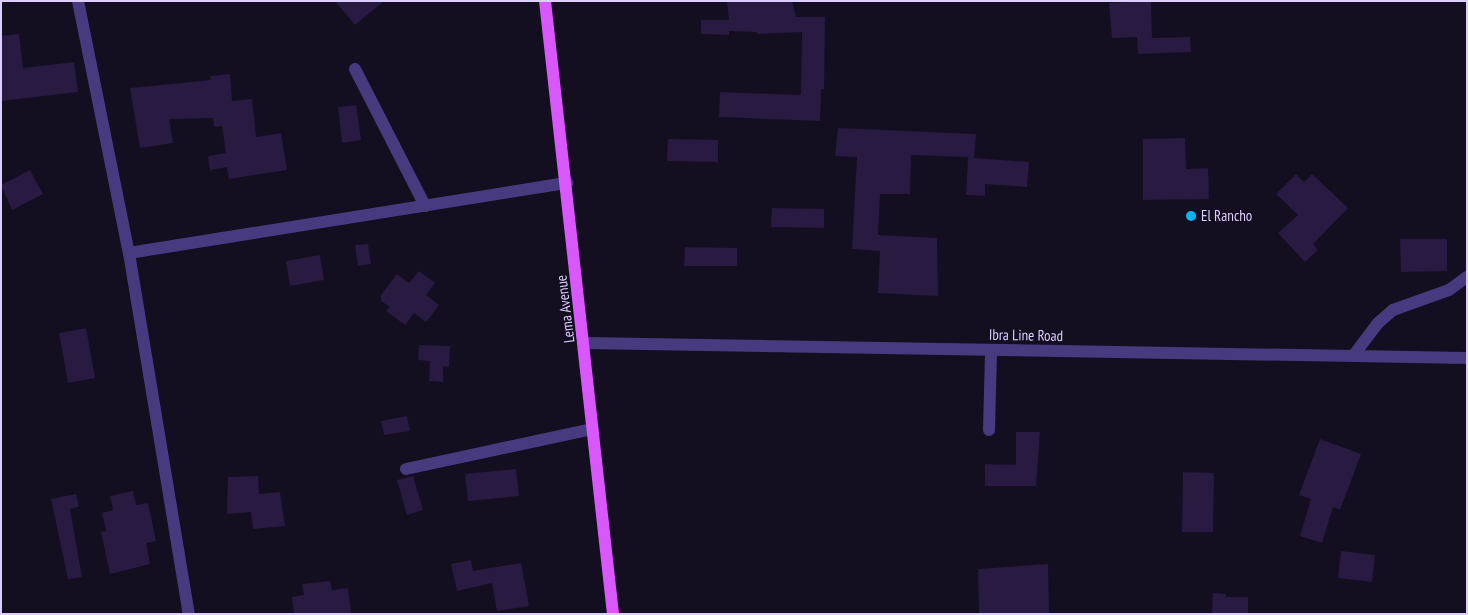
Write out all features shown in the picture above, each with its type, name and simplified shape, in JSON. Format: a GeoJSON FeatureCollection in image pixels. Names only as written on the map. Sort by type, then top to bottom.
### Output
{"type":"FeatureCollection","features":[{"type":"Feature","properties":{"kind":"main road","name":"Lema Avenue"},"geometry":{"type":"LineString","coordinates":[[545,1],[585,343],[613,614]]}},
{"type":"Feature","properties":{"kind":"street"},"geometry":{"type":"LineString","coordinates":[[78,1],[130,253],[189,614]]}},
{"type":"Feature","properties":{"kind":"street"},"geometry":{"type":"LineString","coordinates":[[355,69],[425,206]]}},
{"type":"Feature","properties":{"kind":"street"},"geometry":{"type":"LineString","coordinates":[[130,253],[567,183]]}},
{"type":"Feature","properties":{"kind":"street"},"geometry":{"type":"LineString","coordinates":[[1353,356],[1378,323],[1393,310],[1449,290],[1467,277]]}},
{"type":"Feature","properties":{"kind":"street","name":"Ibra Line Road"},"geometry":{"type":"LineString","coordinates":[[585,343],[1467,358]]}},
{"type":"Feature","properties":{"kind":"street"},"geometry":{"type":"LineString","coordinates":[[989,430],[992,351]]}},
{"type":"Feature","properties":{"kind":"street"},"geometry":{"type":"LineString","coordinates":[[406,469],[593,430]]}},
{"type":"Feature","properties":{"kind":"building"},"geometry":{"type":"Polygon","coordinates":[[[335,1],[384,1],[355,25],[335,1]]]}},
{"type":"Feature","properties":{"kind":"building"},"geometry":{"type":"Polygon","coordinates":[[[727,1],[792,1],[796,17],[825,17],[824,89],[821,89],[820,121],[719,117],[720,92],[801,95],[802,32],[757,34],[757,32],[729,31],[729,35],[701,34],[701,20],[729,20],[727,1]]]}},
{"type":"Feature","properties":{"kind":"building"},"geometry":{"type":"Polygon","coordinates":[[[1151,1],[1152,38],[1190,37],[1191,52],[1138,54],[1137,37],[1112,38],[1109,3],[1151,1]]]}},
{"type":"Feature","properties":{"kind":"building"},"geometry":{"type":"Polygon","coordinates":[[[19,34],[23,68],[74,62],[78,92],[1,101],[1,36],[19,34]]]}},
{"type":"Feature","properties":{"kind":"building"},"geometry":{"type":"Polygon","coordinates":[[[230,74],[232,101],[252,99],[256,137],[281,133],[287,170],[229,179],[227,167],[210,170],[208,156],[226,153],[222,126],[214,127],[213,118],[169,119],[173,143],[140,148],[130,88],[211,80],[210,76],[230,74]]]}},
{"type":"Feature","properties":{"kind":"building"},"geometry":{"type":"Polygon","coordinates":[[[356,105],[361,140],[342,143],[338,107],[356,105]]]}},
{"type":"Feature","properties":{"kind":"building"},"geometry":{"type":"Polygon","coordinates":[[[838,128],[976,134],[974,158],[1029,162],[1027,187],[985,184],[985,196],[966,195],[968,157],[911,155],[910,194],[880,194],[878,235],[937,238],[938,296],[878,293],[880,251],[852,249],[857,157],[835,156],[838,128]]]}},
{"type":"Feature","properties":{"kind":"building"},"geometry":{"type":"Polygon","coordinates":[[[1185,138],[1186,169],[1208,168],[1209,199],[1143,200],[1143,139],[1185,138]]]}},
{"type":"Feature","properties":{"kind":"building"},"geometry":{"type":"Polygon","coordinates":[[[668,139],[718,140],[718,162],[667,161],[668,139]]]}},
{"type":"Feature","properties":{"kind":"building"},"geometry":{"type":"Polygon","coordinates":[[[30,170],[43,194],[12,210],[1,185],[30,170]]]}},
{"type":"Feature","properties":{"kind":"building"},"geometry":{"type":"Polygon","coordinates":[[[1296,174],[1304,182],[1312,174],[1348,208],[1313,244],[1318,250],[1305,262],[1278,233],[1298,215],[1276,194],[1296,174]]]}},
{"type":"Feature","properties":{"kind":"building"},"geometry":{"type":"Polygon","coordinates":[[[772,208],[824,209],[824,228],[771,227],[772,208]]]}},
{"type":"Feature","properties":{"kind":"building"},"geometry":{"type":"Polygon","coordinates":[[[1400,239],[1447,239],[1447,271],[1401,272],[1400,239]]]}},
{"type":"Feature","properties":{"kind":"building"},"geometry":{"type":"Polygon","coordinates":[[[368,244],[371,264],[358,266],[355,245],[368,244]]]}},
{"type":"Feature","properties":{"kind":"building"},"geometry":{"type":"Polygon","coordinates":[[[685,247],[737,248],[737,266],[684,266],[685,247]]]}},
{"type":"Feature","properties":{"kind":"building"},"geometry":{"type":"Polygon","coordinates":[[[320,255],[324,280],[290,286],[286,261],[320,255]]]}},
{"type":"Feature","properties":{"kind":"building"},"geometry":{"type":"Polygon","coordinates":[[[419,271],[435,283],[426,295],[439,305],[426,322],[414,313],[405,325],[386,311],[390,307],[381,301],[381,295],[397,274],[409,283],[419,271]]]}},
{"type":"Feature","properties":{"kind":"building"},"geometry":{"type":"Polygon","coordinates":[[[86,328],[95,378],[68,383],[59,333],[86,328]]]}},
{"type":"Feature","properties":{"kind":"building"},"geometry":{"type":"Polygon","coordinates":[[[419,345],[450,346],[449,367],[443,366],[443,382],[429,381],[430,361],[418,360],[419,345]]]}},
{"type":"Feature","properties":{"kind":"building"},"geometry":{"type":"Polygon","coordinates":[[[407,416],[410,431],[384,435],[381,421],[407,416]]]}},
{"type":"Feature","properties":{"kind":"building"},"geometry":{"type":"Polygon","coordinates":[[[1016,432],[1040,432],[1036,486],[985,486],[985,464],[1016,465],[1016,432]]]}},
{"type":"Feature","properties":{"kind":"building"},"geometry":{"type":"Polygon","coordinates":[[[1320,439],[1361,454],[1340,510],[1333,507],[1322,543],[1300,536],[1311,499],[1299,495],[1320,439]]]}},
{"type":"Feature","properties":{"kind":"building"},"geometry":{"type":"Polygon","coordinates":[[[516,469],[519,496],[468,501],[465,474],[516,469]]]}},
{"type":"Feature","properties":{"kind":"building"},"geometry":{"type":"Polygon","coordinates":[[[1183,472],[1214,473],[1213,532],[1182,532],[1183,472]]]}},
{"type":"Feature","properties":{"kind":"building"},"geometry":{"type":"Polygon","coordinates":[[[258,476],[259,494],[280,492],[285,526],[253,529],[251,512],[227,514],[228,477],[258,476]]]}},
{"type":"Feature","properties":{"kind":"building"},"geometry":{"type":"Polygon","coordinates":[[[413,476],[423,510],[407,515],[397,480],[413,476]]]}},
{"type":"Feature","properties":{"kind":"building"},"geometry":{"type":"Polygon","coordinates":[[[133,491],[136,505],[148,503],[156,541],[146,543],[150,564],[110,574],[101,532],[106,531],[102,513],[113,510],[110,496],[133,491]]]}},
{"type":"Feature","properties":{"kind":"building"},"geometry":{"type":"Polygon","coordinates":[[[76,494],[79,507],[70,509],[82,577],[68,579],[51,499],[76,494]]]}},
{"type":"Feature","properties":{"kind":"building"},"geometry":{"type":"Polygon","coordinates":[[[1341,551],[1375,555],[1372,582],[1338,578],[1341,551]]]}},
{"type":"Feature","properties":{"kind":"building"},"geometry":{"type":"Polygon","coordinates":[[[471,560],[473,571],[521,563],[529,606],[497,611],[492,583],[457,591],[451,564],[471,560]]]}},
{"type":"Feature","properties":{"kind":"building"},"geometry":{"type":"Polygon","coordinates":[[[1048,564],[1049,614],[979,614],[978,569],[1048,564]]]}},
{"type":"Feature","properties":{"kind":"building"},"geometry":{"type":"Polygon","coordinates":[[[330,581],[332,590],[348,588],[351,614],[294,614],[292,597],[304,595],[302,584],[330,581]]]}},
{"type":"Feature","properties":{"kind":"building"},"geometry":{"type":"Polygon","coordinates":[[[1213,593],[1226,594],[1226,597],[1248,597],[1248,613],[1212,614],[1213,593]]]}},
{"type":"Feature","properties":{"kind":"place","name":"El Rancho"},"geometry":{"type":"Point","coordinates":[1191,216]}}]}
